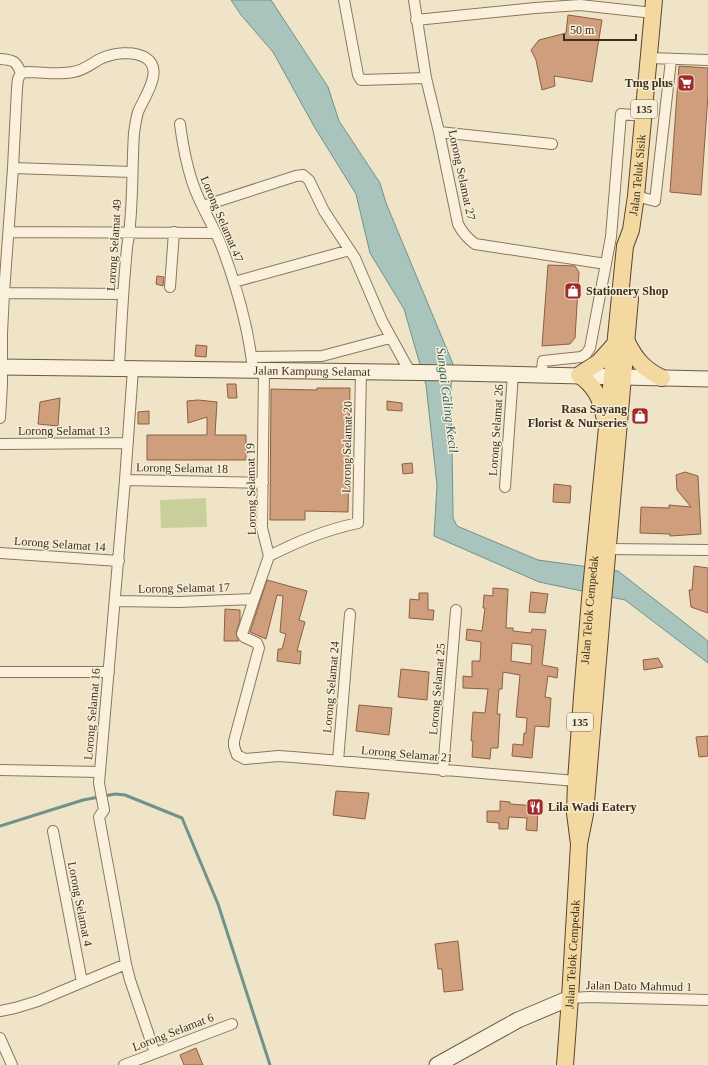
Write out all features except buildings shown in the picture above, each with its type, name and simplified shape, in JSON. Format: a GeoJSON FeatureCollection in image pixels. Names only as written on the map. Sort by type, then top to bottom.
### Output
{"type":"FeatureCollection","features":[{"type":"Feature","properties":{"kind":"main road","name":"Jalan Teluk Sisik"},"geometry":{"type":"LineString","coordinates":[[617,376],[634,247],[631,230],[636,196],[654,6]]}},
{"type":"Feature","properties":{"kind":"main road"},"geometry":{"type":"LineString","coordinates":[[606,427],[603,410],[597,393],[588,381],[579,375],[599,362],[621,343],[631,351],[643,367],[662,378]]}},
{"type":"Feature","properties":{"kind":"main road","name":"Jalan Telok Cempedak"},"geometry":{"type":"LineString","coordinates":[[579,844],[575,813],[576,781],[600,565],[606,427],[617,376]]}},
{"type":"Feature","properties":{"kind":"main road","name":"Jalan Telok Cempedak"},"geometry":{"type":"LineString","coordinates":[[600,565],[608,549],[617,376]]}},
{"type":"Feature","properties":{"kind":"main road","name":"Jalan Telok Cempedak"},"geometry":{"type":"LineString","coordinates":[[566,1065],[579,844],[585,814],[596,600]]}},
{"type":"Feature","properties":{"kind":"street"},"geometry":{"type":"LineString","coordinates":[[344,0],[358,75],[361,80],[426,78]]}},
{"type":"Feature","properties":{"kind":"street","name":"Lorong Selamat 27"},"geometry":{"type":"LineString","coordinates":[[414,0],[426,78],[458,224],[468,239],[475,244],[606,264]]}},
{"type":"Feature","properties":{"kind":"street"},"geometry":{"type":"LineString","coordinates":[[416,20],[580,5],[654,6]]}},
{"type":"Feature","properties":{"kind":"street","name":"Lorong Selamat 49"},"geometry":{"type":"LineString","coordinates":[[21,74],[28,72],[71,73],[90,67],[98,60],[114,55],[136,54],[149,59],[152,65],[153,82],[142,104],[135,124],[129,232],[123,294],[126,368]]}},
{"type":"Feature","properties":{"kind":"street"},"geometry":{"type":"LineString","coordinates":[[649,58],[671,60],[708,60]]}},
{"type":"Feature","properties":{"kind":"street"},"geometry":{"type":"LineString","coordinates":[[0,59],[10,60],[16,63],[21,74],[18,79],[17,88],[4,293],[0,418]]}},
{"type":"Feature","properties":{"kind":"street"},"geometry":{"type":"LineString","coordinates":[[636,196],[655,201],[671,60]]}},
{"type":"Feature","properties":{"kind":"street"},"geometry":{"type":"LineString","coordinates":[[542,368],[581,357],[586,354],[590,348],[610,237],[621,114],[644,116]]}},
{"type":"Feature","properties":{"kind":"street","name":"Lorong Selamat 47"},"geometry":{"type":"LineString","coordinates":[[180,124],[182,143],[188,171],[196,193],[223,250],[234,282],[256,366]]}},
{"type":"Feature","properties":{"kind":"street"},"geometry":{"type":"LineString","coordinates":[[439,132],[552,144]]}},
{"type":"Feature","properties":{"kind":"street"},"geometry":{"type":"LineString","coordinates":[[13,168],[132,172]]}},
{"type":"Feature","properties":{"kind":"street"},"geometry":{"type":"LineString","coordinates":[[203,206],[296,176],[303,176],[309,180],[324,211],[359,266],[390,338],[416,372]]}},
{"type":"Feature","properties":{"kind":"street"},"geometry":{"type":"LineString","coordinates":[[9,232],[216,233]]}},
{"type":"Feature","properties":{"kind":"street"},"geometry":{"type":"LineString","coordinates":[[170,287],[174,232]]}},
{"type":"Feature","properties":{"kind":"street"},"geometry":{"type":"LineString","coordinates":[[234,282],[350,250]]}},
{"type":"Feature","properties":{"kind":"street"},"geometry":{"type":"LineString","coordinates":[[4,293],[123,294]]}},
{"type":"Feature","properties":{"kind":"street"},"geometry":{"type":"LineString","coordinates":[[256,366],[322,356],[390,338]]}},
{"type":"Feature","properties":{"kind":"street","name":"Jalan Kampung Selamat"},"geometry":{"type":"LineString","coordinates":[[1,367],[126,368],[256,366],[361,372],[512,374],[542,368],[579,375],[708,379]]}},
{"type":"Feature","properties":{"kind":"street","name":"Lorong Selamat 19"},"geometry":{"type":"LineString","coordinates":[[256,366],[263,483],[262,528],[269,556]]}},
{"type":"Feature","properties":{"kind":"street","name":"Lorong Selamat 16"},"geometry":{"type":"LineString","coordinates":[[126,368],[128,443],[99,783],[104,810],[99,817],[126,964],[155,1053]]}},
{"type":"Feature","properties":{"kind":"street","name":"Lorong Selamat 20"},"geometry":{"type":"LineString","coordinates":[[269,556],[311,536],[334,528],[358,523],[361,372]]}},
{"type":"Feature","properties":{"kind":"street","name":"Lorong Selamat 26"},"geometry":{"type":"LineString","coordinates":[[504,487],[512,374]]}},
{"type":"Feature","properties":{"kind":"street","name":"Lorong Selamat 13"},"geometry":{"type":"LineString","coordinates":[[0,444],[128,443]]}},
{"type":"Feature","properties":{"kind":"street","name":"Lorong Selamat 18"},"geometry":{"type":"LineString","coordinates":[[125,480],[263,483]]}},
{"type":"Feature","properties":{"kind":"street"},"geometry":{"type":"LineString","coordinates":[[608,549],[708,550]]}},
{"type":"Feature","properties":{"kind":"street","name":"Lorong Selamat 14"},"geometry":{"type":"LineString","coordinates":[[0,553],[119,561]]}},
{"type":"Feature","properties":{"kind":"street"},"geometry":{"type":"LineString","coordinates":[[253,599],[269,556]]}},
{"type":"Feature","properties":{"kind":"street","name":"Lorong Selamat 17"},"geometry":{"type":"LineString","coordinates":[[115,601],[180,602],[253,599]]}},
{"type":"Feature","properties":{"kind":"street","name":"Lorong Selamat 21"},"geometry":{"type":"LineString","coordinates":[[253,599],[242,634],[244,637],[257,643],[259,648],[234,741],[237,755],[245,759],[278,756],[576,781]]}},
{"type":"Feature","properties":{"kind":"street","name":"Lorong Selamat 25"},"geometry":{"type":"LineString","coordinates":[[443,771],[456,610]]}},
{"type":"Feature","properties":{"kind":"street","name":"Lorong Selamat 24"},"geometry":{"type":"LineString","coordinates":[[338,761],[350,614]]}},
{"type":"Feature","properties":{"kind":"street"},"geometry":{"type":"LineString","coordinates":[[0,672],[109,672]]}},
{"type":"Feature","properties":{"kind":"street"},"geometry":{"type":"LineString","coordinates":[[0,770],[100,772]]}},
{"type":"Feature","properties":{"kind":"street","name":"Lorong Selamat 4"},"geometry":{"type":"LineString","coordinates":[[53,831],[82,982]]}},
{"type":"Feature","properties":{"kind":"street"},"geometry":{"type":"LineString","coordinates":[[0,1011],[31,1003],[126,964]]}},
{"type":"Feature","properties":{"kind":"street"},"geometry":{"type":"LineString","coordinates":[[437,1065],[518,1020],[570,998]]}},
{"type":"Feature","properties":{"kind":"street","name":"Jalan Dato Mahmud 1"},"geometry":{"type":"LineString","coordinates":[[570,998],[708,1000]]}},
{"type":"Feature","properties":{"kind":"street","name":"Lorong Selamat 6"},"geometry":{"type":"LineString","coordinates":[[124,1065],[232,1024]]}},
{"type":"Feature","properties":{"kind":"street"},"geometry":{"type":"LineString","coordinates":[[0,1038],[12,1065]]}},
{"type":"Feature","properties":{"kind":"green space"},"geometry":{"type":"Polygon","coordinates":[[[206,498],[207,527],[161,528],[160,500],[206,498]]]}},
{"type":"Feature","properties":{"kind":"water","name":"Sungai Galing Kecil"},"geometry":{"type":"Polygon","coordinates":[[[231,0],[271,0],[328,87],[339,121],[380,183],[386,203],[453,364],[451,385],[453,518],[457,526],[538,560],[618,571],[708,641],[708,663],[625,600],[539,582],[434,536],[437,485],[426,385],[404,309],[370,253],[356,194],[315,128],[273,52],[241,15],[231,0]]]}},
{"type":"Feature","properties":{"kind":"waterway"},"geometry":{"type":"LineString","coordinates":[[0,826],[83,800],[115,794],[125,795],[182,818],[218,904],[270,1065]]}},
{"type":"Feature","properties":{"kind":"place","name":"Tmg plus"},"geometry":{"type":"Point","coordinates":[686,83]}},
{"type":"Feature","properties":{"kind":"place","name":"Stationery Shop"},"geometry":{"type":"Point","coordinates":[573,291]}},
{"type":"Feature","properties":{"kind":"place","name":"Rasa Sayang Florist & Nurseries"},"geometry":{"type":"Point","coordinates":[640,416]}},
{"type":"Feature","properties":{"kind":"place","name":"Lila Wadi Eatery"},"geometry":{"type":"Point","coordinates":[535,807]}}]}
